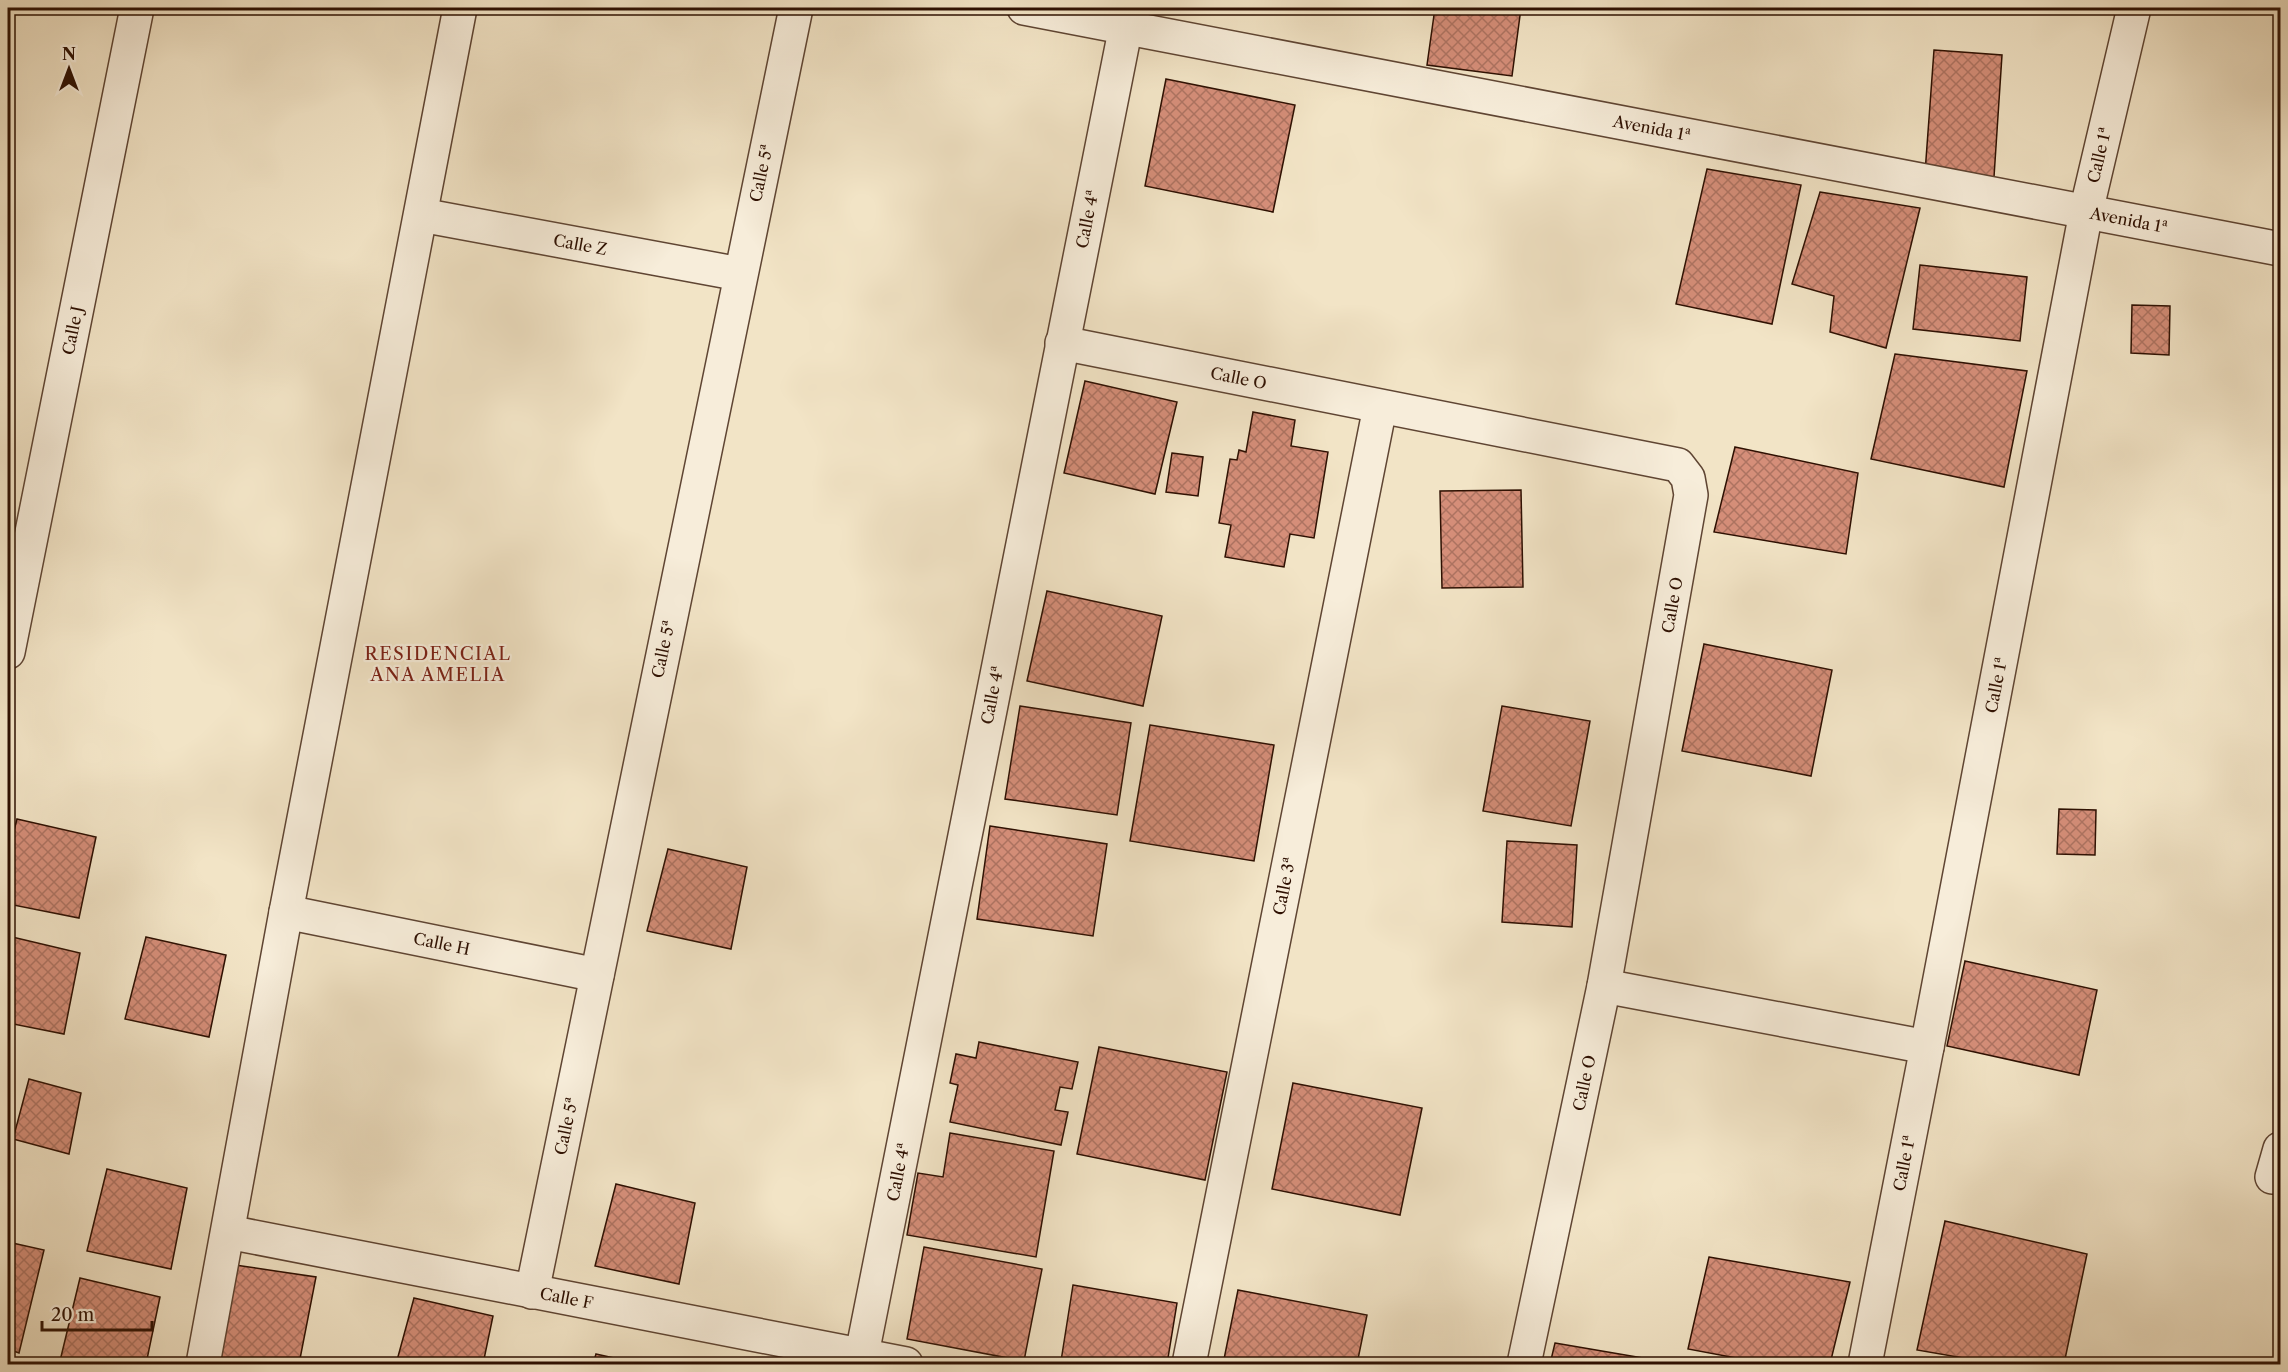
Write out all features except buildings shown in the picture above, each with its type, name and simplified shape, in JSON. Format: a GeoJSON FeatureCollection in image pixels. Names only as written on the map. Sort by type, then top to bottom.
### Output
{"type":"FeatureCollection","features":[{"type":"Feature","properties":{"kind":"street","name":"Calle J"},"geometry":{"type":"LineString","coordinates":[[8,652],[137,8]]}},
{"type":"Feature","properties":{"kind":"street"},"geometry":{"type":"LineString","coordinates":[[203,1365],[286,912],[460,8]]}},
{"type":"Feature","properties":{"kind":"street","name":"Calle 5ª"},"geometry":{"type":"LineString","coordinates":[[532,1292],[796,8]]}},
{"type":"Feature","properties":{"kind":"street","name":"Avenida 1ª"},"geometry":{"type":"LineString","coordinates":[[1024,8],[2280,249]]}},
{"type":"Feature","properties":{"kind":"street","name":"Calle 1ª"},"geometry":{"type":"LineString","coordinates":[[1864,1365],[2086,212],[2134,8]]}},
{"type":"Feature","properties":{"kind":"street","name":"Calle 4ª"},"geometry":{"type":"LineString","coordinates":[[860,1360],[1126,26]]}},
{"type":"Feature","properties":{"kind":"street","name":"Calle Z"},"geometry":{"type":"LineString","coordinates":[[421,215],[740,274]]}},
{"type":"Feature","properties":{"kind":"street","name":"Calle O"},"geometry":{"type":"LineString","coordinates":[[1062,343],[1678,465],[1688,478],[1691,495],[1604,986],[1524,1365]]}},
{"type":"Feature","properties":{"kind":"street","name":"Calle 3ª"},"geometry":{"type":"LineString","coordinates":[[1189,1365],[1380,407]]}},
{"type":"Feature","properties":{"kind":"street","name":"Calle H"},"geometry":{"type":"LineString","coordinates":[[286,912],[597,975]]}},
{"type":"Feature","properties":{"kind":"street"},"geometry":{"type":"LineString","coordinates":[[1604,986],[1927,1047]]}},
{"type":"Feature","properties":{"kind":"street","name":"Calle F"},"geometry":{"type":"LineString","coordinates":[[228,1232],[860,1360],[906,1365]]}},
{"type":"Feature","properties":{"kind":"district","name":"RESIDENCIAL ANA AMELIA"},"geometry":{"type":"Point","coordinates":[438,664]}}]}
